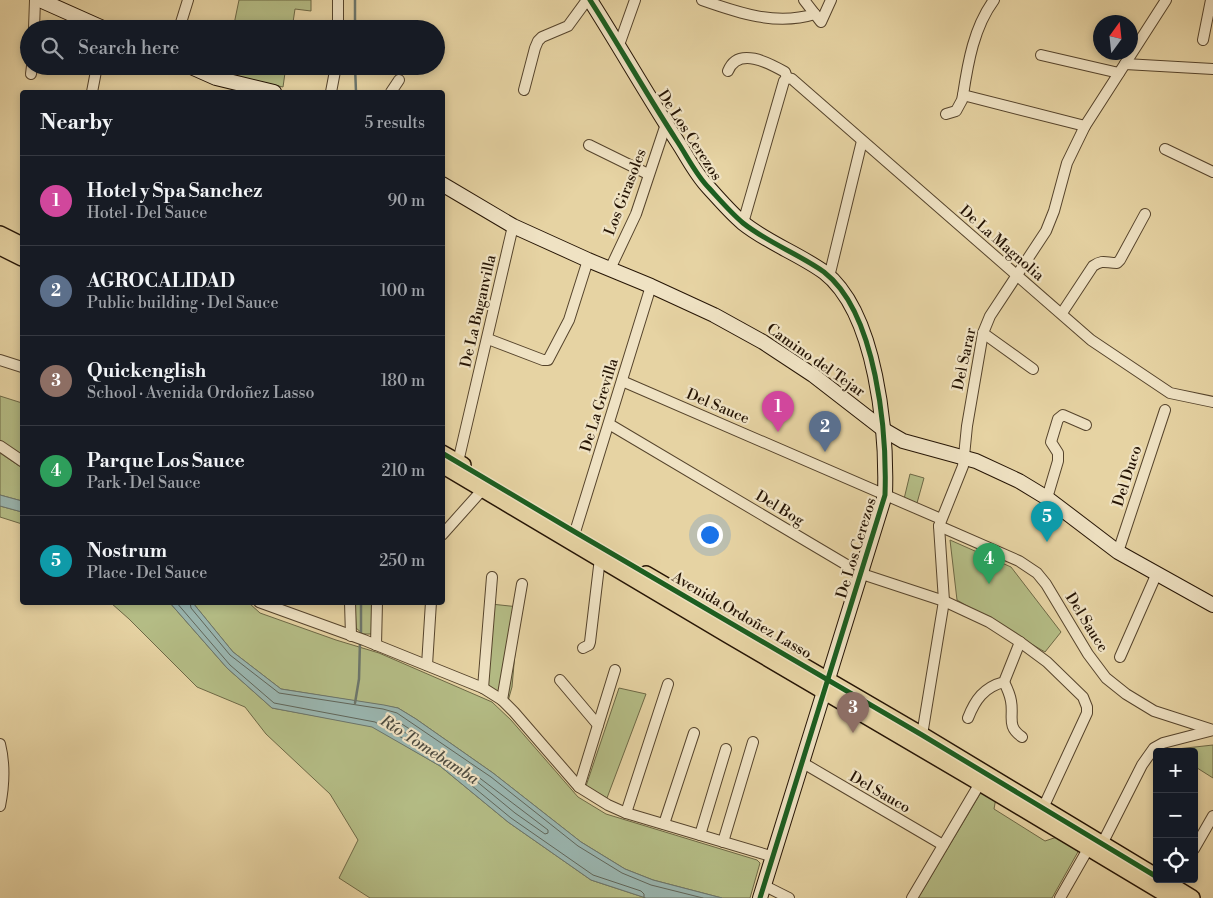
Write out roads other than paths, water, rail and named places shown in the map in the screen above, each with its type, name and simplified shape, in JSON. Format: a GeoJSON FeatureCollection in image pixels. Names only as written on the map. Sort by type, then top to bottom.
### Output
{"type":"FeatureCollection","features":[{"type":"Feature","properties":{"kind":"main road"},"geometry":{"type":"LineString","coordinates":[[0,234],[20,244]]}},
{"type":"Feature","properties":{"kind":"main road"},"geometry":{"type":"LineString","coordinates":[[0,248],[20,257]]}},
{"type":"Feature","properties":{"kind":"main road","name":"Avenida Ordoñez Lasso"},"geometry":{"type":"LineString","coordinates":[[450,463],[484,488],[600,558],[827,686],[922,735],[1043,808],[1095,846],[1153,875]]}},
{"type":"Feature","properties":{"kind":"main road","name":"Avenida Ordoñez Lasso"},"geometry":{"type":"LineString","coordinates":[[450,463],[575,532],[827,686],[980,783],[1192,898]]}},
{"type":"Feature","properties":{"kind":"street"},"geometry":{"type":"LineString","coordinates":[[34,20],[35,0]]}},
{"type":"Feature","properties":{"kind":"street"},"geometry":{"type":"LineString","coordinates":[[40,0],[85,20]]}},
{"type":"Feature","properties":{"kind":"street"},"geometry":{"type":"LineString","coordinates":[[182,20],[188,0]]}},
{"type":"Feature","properties":{"kind":"street"},"geometry":{"type":"LineString","coordinates":[[338,0],[338,20]]}},
{"type":"Feature","properties":{"kind":"street"},"geometry":{"type":"LineString","coordinates":[[524,90],[538,41],[542,36],[568,26],[588,0]]}},
{"type":"Feature","properties":{"kind":"street","name":"De Los Cerezos"},"geometry":{"type":"LineString","coordinates":[[588,0],[619,45],[666,124],[707,186],[744,223],[829,277],[849,301],[864,333],[873,369],[884,430],[885,495],[803,764],[761,893]]}},
{"type":"Feature","properties":{"kind":"street"},"geometry":{"type":"LineString","coordinates":[[619,45],[635,0]]}},
{"type":"Feature","properties":{"kind":"street"},"geometry":{"type":"LineString","coordinates":[[702,0],[739,12],[766,18],[818,18]]}},
{"type":"Feature","properties":{"kind":"street"},"geometry":{"type":"LineString","coordinates":[[804,0],[818,18]]}},
{"type":"Feature","properties":{"kind":"street"},"geometry":{"type":"LineString","coordinates":[[818,18],[831,0]]}},
{"type":"Feature","properties":{"kind":"street"},"geometry":{"type":"LineString","coordinates":[[946,114],[956,111],[962,100],[969,59],[976,34],[988,8],[994,0]]}},
{"type":"Feature","properties":{"kind":"street","name":"Del Sarar"},"geometry":{"type":"LineString","coordinates":[[922,735],[944,601],[940,522],[960,477],[964,457],[966,426],[983,333],[990,316],[1051,221],[1066,163],[1085,126],[1166,0]]}},
{"type":"Feature","properties":{"kind":"street"},"geometry":{"type":"LineString","coordinates":[[1203,40],[1211,0]]}},
{"type":"Feature","properties":{"kind":"street"},"geometry":{"type":"LineString","coordinates":[[1041,55],[1119,73]]}},
{"type":"Feature","properties":{"kind":"street","name":"De La Magnolia"},"geometry":{"type":"LineString","coordinates":[[728,71],[734,61],[746,57],[773,65],[785,72],[787,78],[792,79],[1091,340],[1170,393],[1213,402]]}},
{"type":"Feature","properties":{"kind":"street"},"geometry":{"type":"LineString","coordinates":[[1125,64],[1213,69]]}},
{"type":"Feature","properties":{"kind":"street"},"geometry":{"type":"LineString","coordinates":[[92,90],[95,75]]}},
{"type":"Feature","properties":{"kind":"street"},"geometry":{"type":"LineString","coordinates":[[209,75],[241,88],[258,90]]}},
{"type":"Feature","properties":{"kind":"street"},"geometry":{"type":"LineString","coordinates":[[331,90],[334,75]]}},
{"type":"Feature","properties":{"kind":"street"},"geometry":{"type":"LineString","coordinates":[[744,223],[784,81],[787,78]]}},
{"type":"Feature","properties":{"kind":"street"},"geometry":{"type":"LineString","coordinates":[[392,90],[399,80]]}},
{"type":"Feature","properties":{"kind":"street"},"geometry":{"type":"LineString","coordinates":[[963,95],[1085,126]]}},
{"type":"Feature","properties":{"kind":"street","name":"Los Girasoles"},"geometry":{"type":"LineString","coordinates":[[610,269],[636,214],[666,124]]}},
{"type":"Feature","properties":{"kind":"street"},"geometry":{"type":"LineString","coordinates":[[829,277],[862,141]]}},
{"type":"Feature","properties":{"kind":"street"},"geometry":{"type":"LineString","coordinates":[[589,145],[648,174]]}},
{"type":"Feature","properties":{"kind":"street"},"geometry":{"type":"LineString","coordinates":[[1166,150],[1213,172]]}},
{"type":"Feature","properties":{"kind":"street","name":"Camino del Tejar"},"geometry":{"type":"LineString","coordinates":[[445,186],[513,226],[714,315],[764,342],[813,375],[884,430],[903,441],[964,457],[1012,477],[1047,498],[1118,552],[1213,605]]}},
{"type":"Feature","properties":{"kind":"street"},"geometry":{"type":"LineString","coordinates":[[1062,314],[1093,266],[1099,262],[1117,263],[1120,260],[1145,214]]}},
{"type":"Feature","properties":{"kind":"street","name":"De La Buganvilla"},"geometry":{"type":"LineString","coordinates":[[450,463],[488,339],[513,226]]}},
{"type":"Feature","properties":{"kind":"street"},"geometry":{"type":"LineString","coordinates":[[488,339],[548,360],[569,320],[588,260]]}},
{"type":"Feature","properties":{"kind":"street","name":"De La Grevilla"},"geometry":{"type":"LineString","coordinates":[[575,532],[651,286]]}},
{"type":"Feature","properties":{"kind":"street"},"geometry":{"type":"LineString","coordinates":[[983,333],[1033,369]]}},
{"type":"Feature","properties":{"kind":"street"},"geometry":{"type":"LineString","coordinates":[[0,359],[20,366]]}},
{"type":"Feature","properties":{"kind":"street","name":"Del Sauce"},"geometry":{"type":"LineString","coordinates":[[622,381],[885,495],[1020,561],[1037,573],[1088,654],[1106,678],[1126,694],[1154,711],[1213,730]]}},
{"type":"Feature","properties":{"kind":"street","name":"Del Duco"},"geometry":{"type":"LineString","coordinates":[[1118,552],[1165,410]]}},
{"type":"Feature","properties":{"kind":"street"},"geometry":{"type":"LineString","coordinates":[[1047,498],[1058,461],[1058,454],[1051,442],[1058,419],[1063,415],[1086,425]]}},
{"type":"Feature","properties":{"kind":"street","name":"Del Bog"},"geometry":{"type":"LineString","coordinates":[[609,424],[862,574],[944,601],[989,622],[1047,662],[1083,697],[1087,713],[1043,808]]}},
{"type":"Feature","properties":{"kind":"street"},"geometry":{"type":"LineString","coordinates":[[0,446],[20,460]]}},
{"type":"Feature","properties":{"kind":"street"},"geometry":{"type":"LineString","coordinates":[[445,532],[484,488]]}},
{"type":"Feature","properties":{"kind":"street"},"geometry":{"type":"LineString","coordinates":[[583,648],[589,645],[590,642],[600,558]]}},
{"type":"Feature","properties":{"kind":"street"},"geometry":{"type":"LineString","coordinates":[[1120,657],[1157,573]]}},
{"type":"Feature","properties":{"kind":"street"},"geometry":{"type":"LineString","coordinates":[[483,688],[492,577]]}},
{"type":"Feature","properties":{"kind":"street"},"geometry":{"type":"LineString","coordinates":[[502,700],[522,584]]}},
{"type":"Feature","properties":{"kind":"street"},"geometry":{"type":"LineString","coordinates":[[266,605],[376,645],[483,688],[502,700],[579,787],[626,814],[774,857]]}},
{"type":"Feature","properties":{"kind":"street"},"geometry":{"type":"LineString","coordinates":[[351,605],[357,638]]}},
{"type":"Feature","properties":{"kind":"street"},"geometry":{"type":"LineString","coordinates":[[376,645],[377,605]]}},
{"type":"Feature","properties":{"kind":"street"},"geometry":{"type":"LineString","coordinates":[[428,665],[431,605]]}},
{"type":"Feature","properties":{"kind":"street"},"geometry":{"type":"LineString","coordinates":[[1020,642],[1004,682],[1011,702],[1012,725],[1015,732],[1022,737]]}},
{"type":"Feature","properties":{"kind":"street"},"geometry":{"type":"LineString","coordinates":[[579,787],[615,670]]}},
{"type":"Feature","properties":{"kind":"street"},"geometry":{"type":"LineString","coordinates":[[560,680],[598,725]]}},
{"type":"Feature","properties":{"kind":"street"},"geometry":{"type":"LineString","coordinates":[[968,718],[977,699],[985,690],[1004,682]]}},
{"type":"Feature","properties":{"kind":"street"},"geometry":{"type":"LineString","coordinates":[[626,814],[668,684]]}},
{"type":"Feature","properties":{"kind":"street"},"geometry":{"type":"LineString","coordinates":[[1060,898],[1095,846],[1154,748],[1162,743],[1213,730]]}},
{"type":"Feature","properties":{"kind":"street"},"geometry":{"type":"LineString","coordinates":[[664,824],[694,733]]}},
{"type":"Feature","properties":{"kind":"street"},"geometry":{"type":"LineString","coordinates":[[723,842],[753,742]]}},
{"type":"Feature","properties":{"kind":"street"},"geometry":{"type":"LineString","coordinates":[[0,744],[4,787],[0,806]]}},
{"type":"Feature","properties":{"kind":"street"},"geometry":{"type":"LineString","coordinates":[[700,835],[726,749]]}},
{"type":"Feature","properties":{"kind":"street","name":"Del Sauco"},"geometry":{"type":"LineString","coordinates":[[803,764],[944,845]]}},
{"type":"Feature","properties":{"kind":"street"},"geometry":{"type":"LineString","coordinates":[[912,898],[980,783]]}},
{"type":"Feature","properties":{"kind":"street"},"geometry":{"type":"LineString","coordinates":[[1198,842],[1213,816]]}},
{"type":"Feature","properties":{"kind":"street"},"geometry":{"type":"LineString","coordinates":[[761,893],[789,898]]}},
{"type":"Feature","properties":{"kind":"water"},"geometry":{"type":"Polygon","coordinates":[[[0,495],[20,500],[20,511],[0,506],[0,495]]]}},
{"type":"Feature","properties":{"kind":"water","name":"Río Tomebamba"},"geometry":{"type":"Polygon","coordinates":[[[172,605],[195,605],[233,652],[281,689],[398,708],[493,773],[581,842],[625,869],[653,880],[722,898],[646,898],[591,880],[508,822],[440,766],[372,727],[272,708],[227,668],[172,605]]]}},
{"type":"Feature","properties":{"kind":"waterway"},"geometry":{"type":"LineString","coordinates":[[355,0],[355,20]]}},
{"type":"Feature","properties":{"kind":"waterway"},"geometry":{"type":"LineString","coordinates":[[355,75],[356,90]]}},
{"type":"Feature","properties":{"kind":"waterway"},"geometry":{"type":"LineString","coordinates":[[361,605],[361,636]]}},
{"type":"Feature","properties":{"kind":"waterway"},"geometry":{"type":"LineString","coordinates":[[355,703],[359,679],[360,641]]}},
{"type":"Feature","properties":{"kind":"place","name":"Hotel y Spa Sanchez"},"geometry":{"type":"Point","coordinates":[778,432]}},
{"type":"Feature","properties":{"kind":"place","name":"AGROCALIDAD"},"geometry":{"type":"Point","coordinates":[825,452]}},
{"type":"Feature","properties":{"kind":"place","name":"Nostrum"},"geometry":{"type":"Point","coordinates":[1047,542]}},
{"type":"Feature","properties":{"kind":"place","name":"Parque Los Sauce"},"geometry":{"type":"Point","coordinates":[989,584]}},
{"type":"Feature","properties":{"kind":"place","name":"Quickenglish"},"geometry":{"type":"Point","coordinates":[853,733]}}]}
